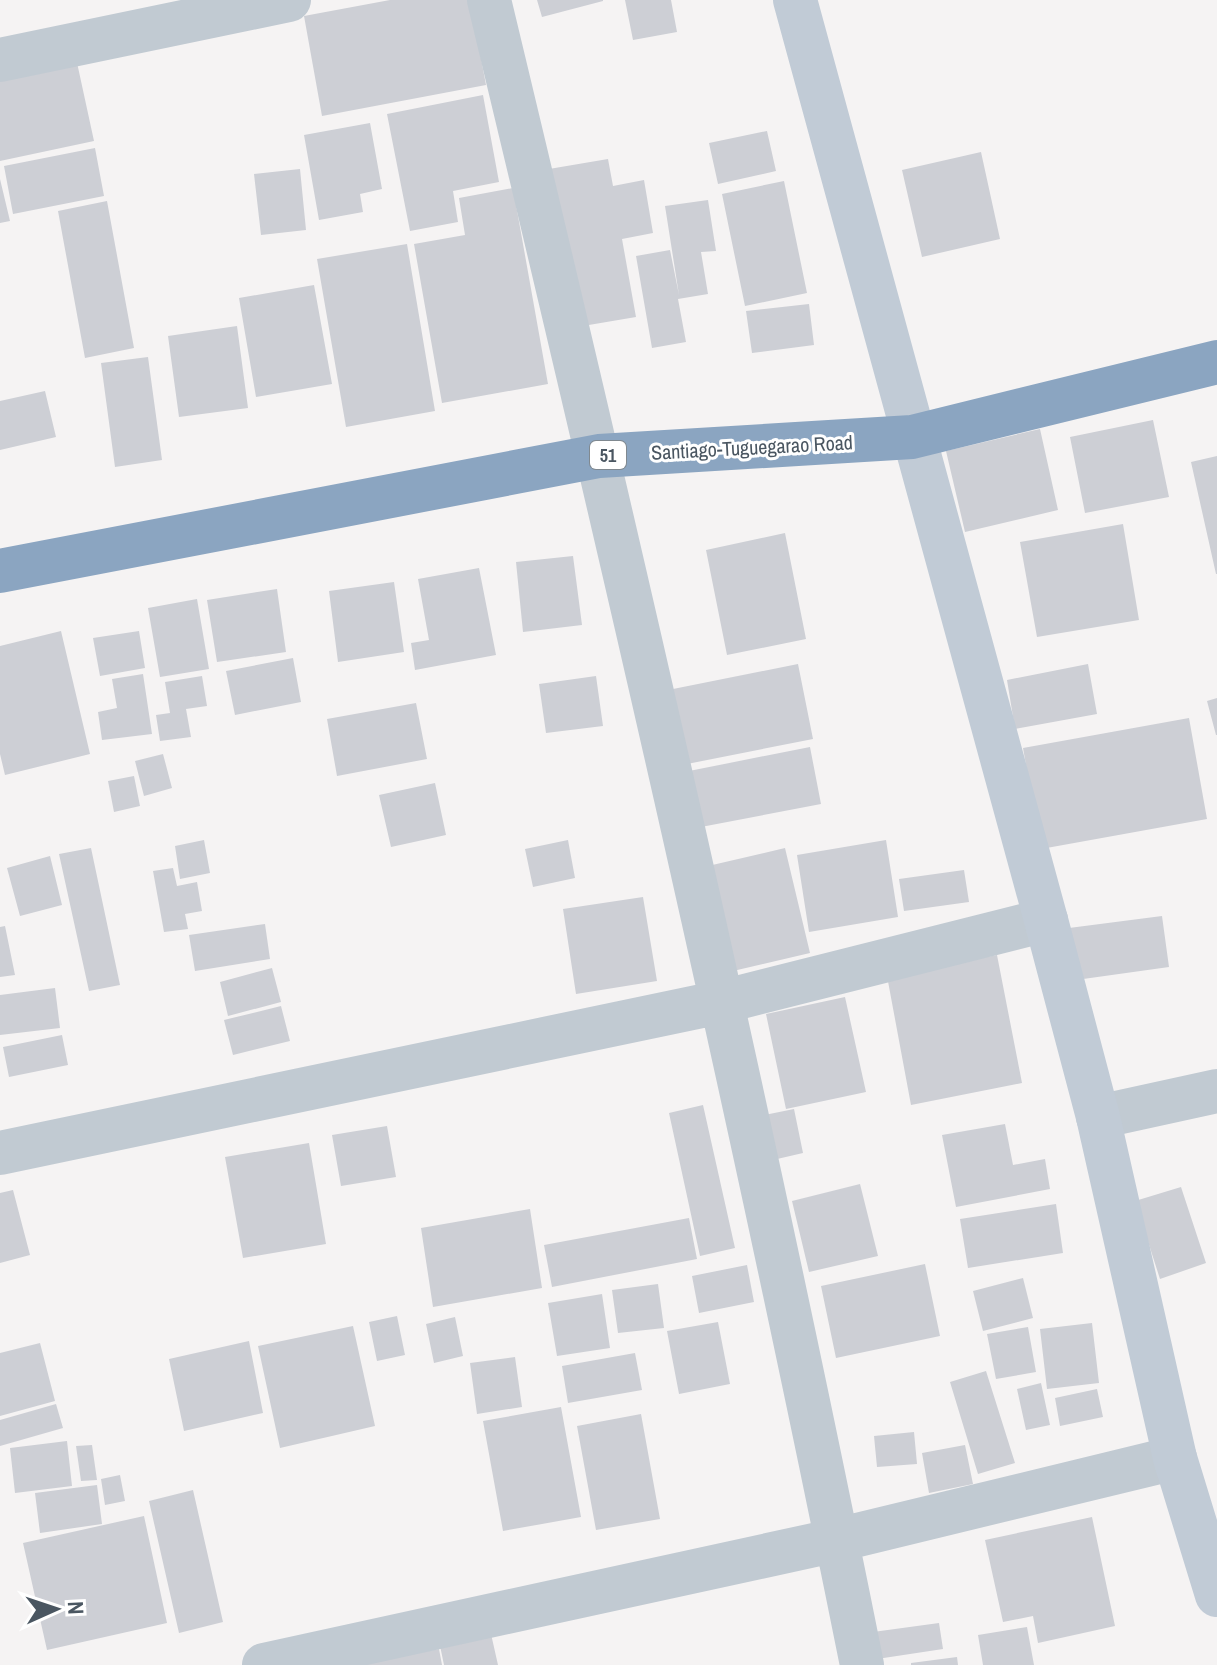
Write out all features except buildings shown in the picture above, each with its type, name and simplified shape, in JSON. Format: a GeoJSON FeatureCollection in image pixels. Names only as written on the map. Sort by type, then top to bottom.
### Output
{"type":"FeatureCollection","features":[{"type":"Feature","properties":{"kind":"highway","name":"Santiago-Tuguegarao Road"},"geometry":{"type":"LineString","coordinates":[[0,571],[599,456],[912,437],[1217,362]]}},
{"type":"Feature","properties":{"kind":"main road"},"geometry":{"type":"LineString","coordinates":[[795,0],[1098,1117],[1175,1458],[1216,1584]]}},
{"type":"Feature","properties":{"kind":"street"},"geometry":{"type":"LineString","coordinates":[[0,60],[289,0]]}},
{"type":"Feature","properties":{"kind":"street"},"geometry":{"type":"LineString","coordinates":[[489,0],[599,456],[721,1002],[862,1665]]}},
{"type":"Feature","properties":{"kind":"street"},"geometry":{"type":"LineString","coordinates":[[0,1153],[721,1002],[1046,920]]}},
{"type":"Feature","properties":{"kind":"street"},"geometry":{"type":"LineString","coordinates":[[1098,1117],[1217,1091]]}},
{"type":"Feature","properties":{"kind":"street"},"geometry":{"type":"LineString","coordinates":[[264,1665],[837,1540],[1175,1458]]}}]}
